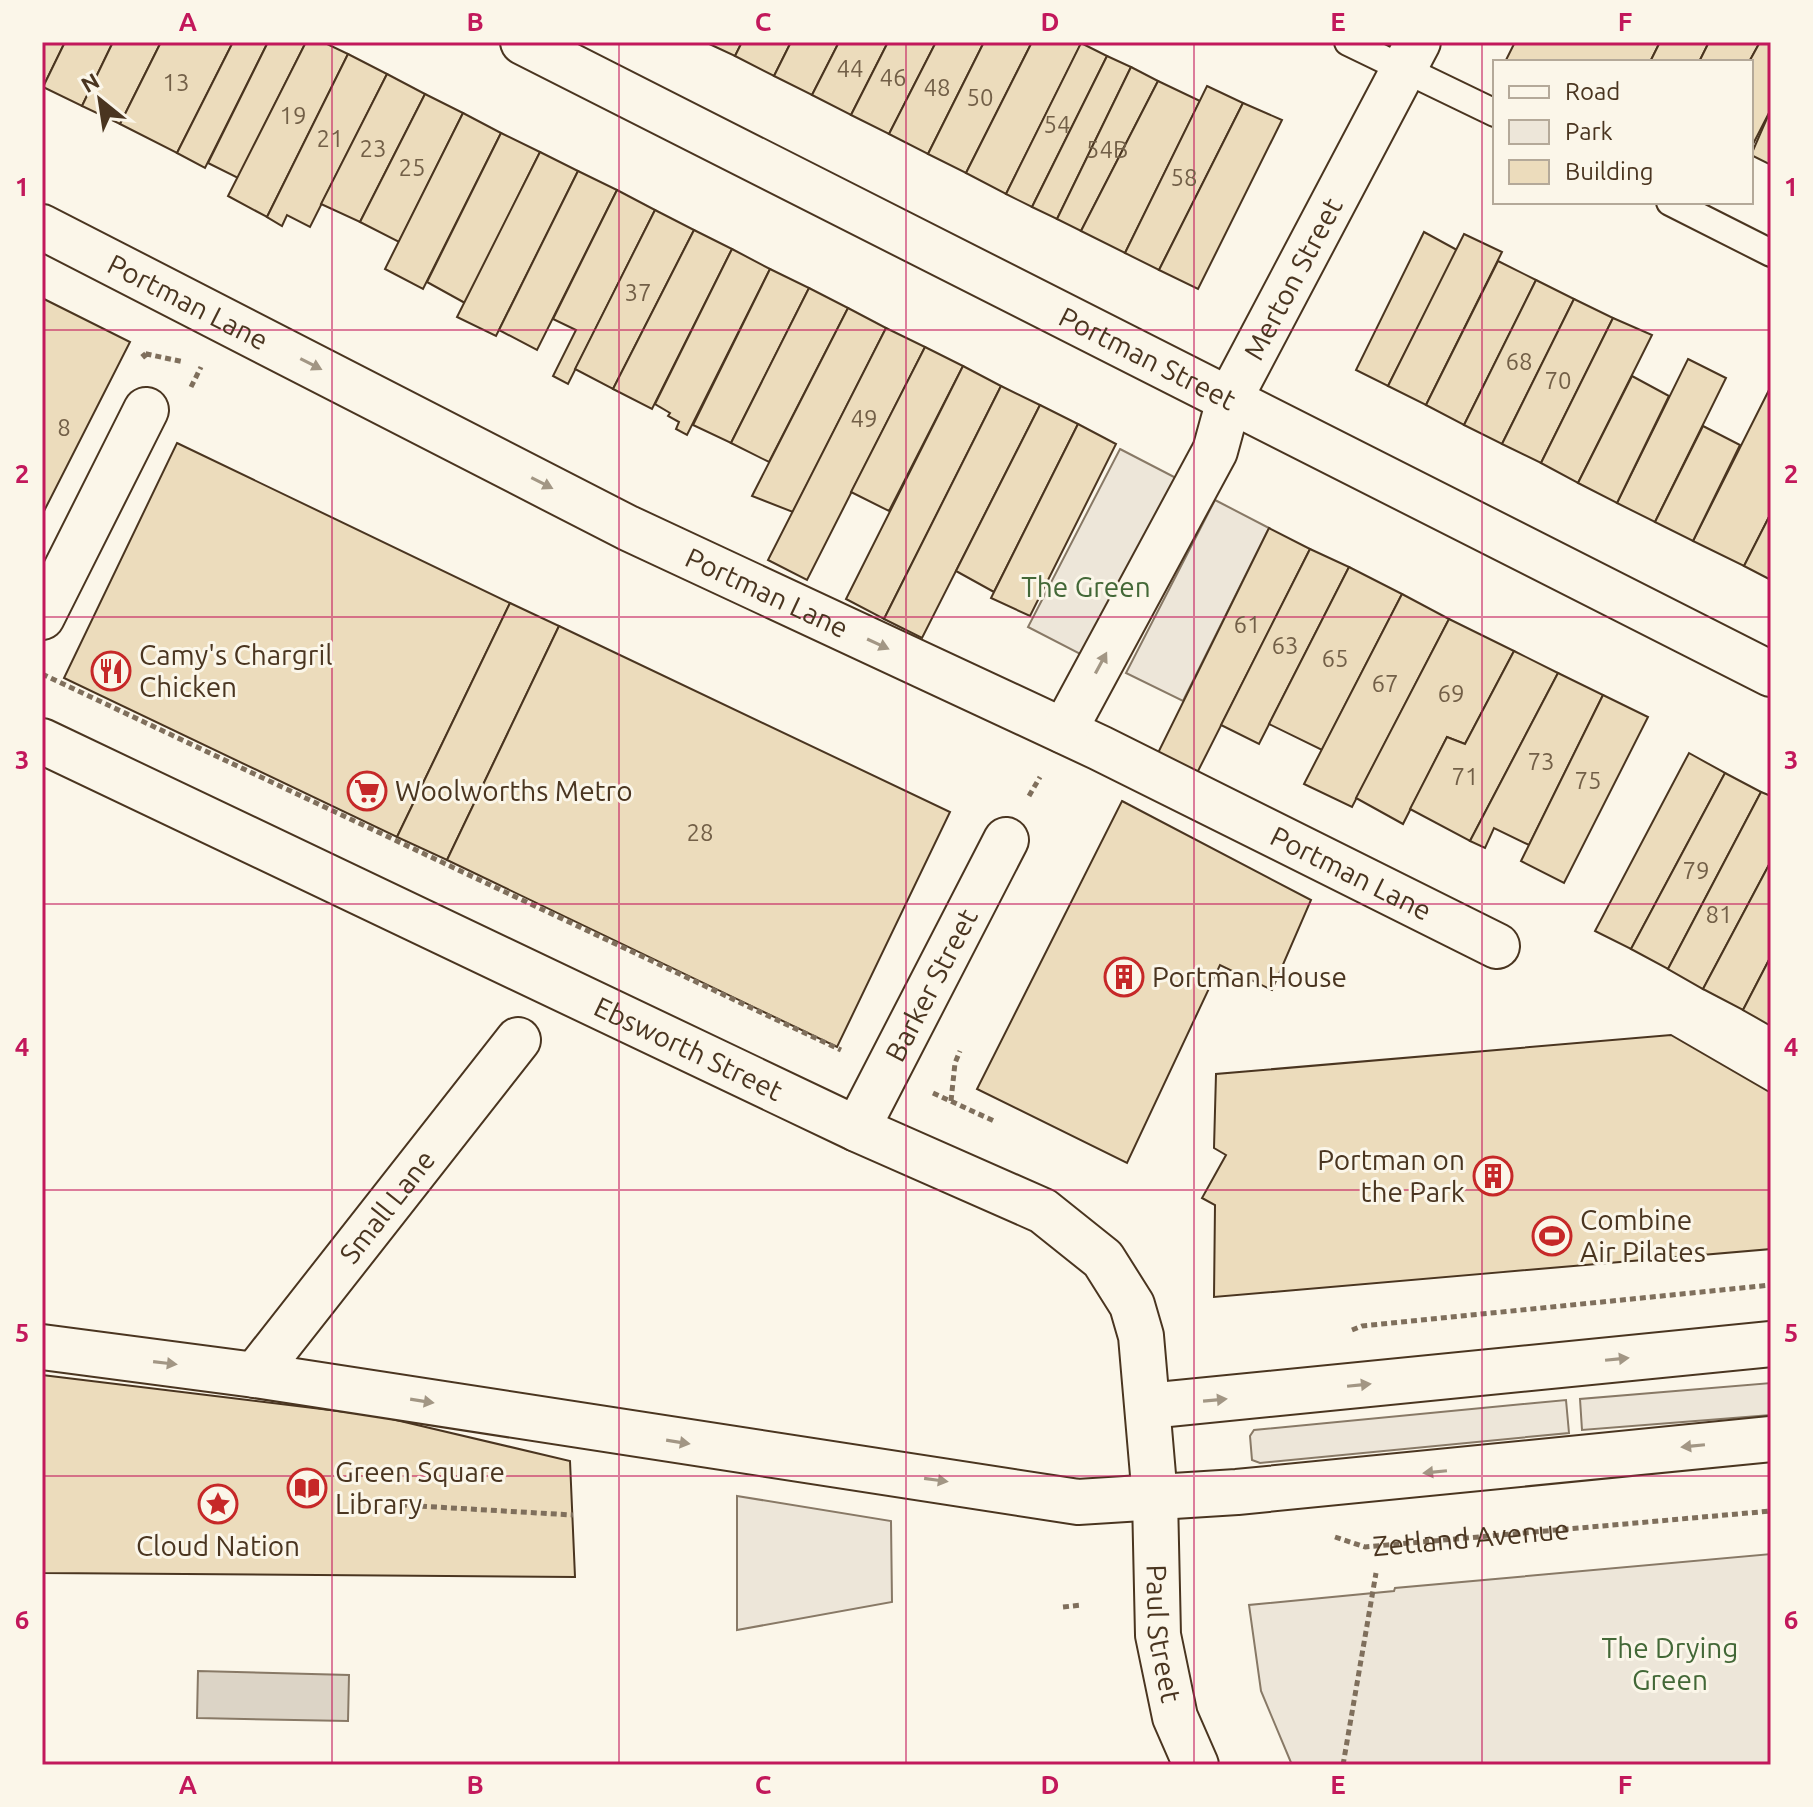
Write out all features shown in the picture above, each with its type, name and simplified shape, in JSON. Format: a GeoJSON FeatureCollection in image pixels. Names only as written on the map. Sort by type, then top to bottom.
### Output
{"type":"FeatureCollection","features":[{"type":"Feature","properties":{"kind":"street","name":"Portman Street"},"geometry":{"type":"LineString","coordinates":[[523,42],[1771,674]]}},
{"type":"Feature","properties":{"kind":"street","name":"Merton Street"},"geometry":{"type":"LineString","coordinates":[[1064,731],[1215,451],[1229,400],[1411,55]]}},
{"type":"Feature","properties":{"kind":"street","name":"Portman Lane"},"geometry":{"type":"LineString","coordinates":[[42,227],[628,528],[1064,731],[1497,946]]}},
{"type":"Feature","properties":{"kind":"street"},"geometry":{"type":"LineString","coordinates":[[42,617],[146,410]]}},
{"type":"Feature","properties":{"kind":"street","name":"Ebsworth Street"},"geometry":{"type":"LineString","coordinates":[[42,741],[857,1129],[1043,1211],[1103,1259],[1132,1305],[1141,1336],[1155,1498]]}},
{"type":"Feature","properties":{"kind":"street","name":"Barker Street"},"geometry":{"type":"LineString","coordinates":[[857,1129],[1006,840]]}},
{"type":"Feature","properties":{"kind":"street","name":"Small Lane"},"geometry":{"type":"LineString","coordinates":[[255,1375],[518,1040]]}},
{"type":"Feature","properties":{"kind":"street"},"geometry":{"type":"LineString","coordinates":[[1148,1406],[1771,1344]]}},
{"type":"Feature","properties":{"kind":"street"},"geometry":{"type":"LineString","coordinates":[[42,1347],[255,1375],[1078,1502],[1155,1498],[1771,1439]]}},
{"type":"Feature","properties":{"kind":"street","name":"Paul Street"},"geometry":{"type":"LineString","coordinates":[[1155,1498],[1156,1600],[1162,1668],[1175,1717],[1196,1765]]}},
{"type":"Feature","properties":{"kind":"lane"},"geometry":{"type":"LineString","coordinates":[[1348,42],[1411,55],[1493,112]]}},
{"type":"Feature","properties":{"kind":"lane"},"geometry":{"type":"LineString","coordinates":[[1674,204],[1771,253]]}},
{"type":"Feature","properties":{"kind":"path"},"geometry":{"type":"LineString","coordinates":[[136,364],[172,292]]}},
{"type":"Feature","properties":{"kind":"path"},"geometry":{"type":"LineString","coordinates":[[189,389],[226,319]]}},
{"type":"Feature","properties":{"kind":"path"},"geometry":{"type":"LineString","coordinates":[[42,674],[994,1121]]}},
{"type":"Feature","properties":{"kind":"path"},"geometry":{"type":"LineString","coordinates":[[1006,840],[1064,731]]}},
{"type":"Feature","properties":{"kind":"path"},"geometry":{"type":"LineString","coordinates":[[401,1505],[573,1515]]}},
{"type":"Feature","properties":{"kind":"path","name":"Zetland Avenue"},"geometry":{"type":"LineString","coordinates":[[1322,1532],[1365,1547],[1771,1511]]}},
{"type":"Feature","properties":{"kind":"path"},"geometry":{"type":"LineString","coordinates":[[1343,1765],[1376,1573]]}},
{"type":"Feature","properties":{"kind":"path"},"geometry":{"type":"LineString","coordinates":[[1063,1607],[1082,1605]]}},
{"type":"Feature","properties":{"kind":"green space","name":"The Green"},"geometry":{"type":"Polygon","coordinates":[[[1120,449],[1178,479],[1086,657],[1028,627],[1120,449]]]}},
{"type":"Feature","properties":{"kind":"green space","name":"The Green"},"geometry":{"type":"Polygon","coordinates":[[[1215,500],[1269,528],[1183,701],[1126,673],[1215,500]]]}},
{"type":"Feature","properties":{"kind":"green space"},"geometry":{"type":"Polygon","coordinates":[[[1771,1383],[1771,1415],[1582,1430],[1580,1399],[1771,1383]]]}},
{"type":"Feature","properties":{"kind":"green space"},"geometry":{"type":"Polygon","coordinates":[[[1566,1400],[1569,1433],[1260,1463],[1252,1460],[1250,1436],[1254,1430],[1566,1400]]]}},
{"type":"Feature","properties":{"kind":"green space"},"geometry":{"type":"Polygon","coordinates":[[[737,1496],[891,1521],[892,1602],[737,1630],[737,1496]]]}},
{"type":"Feature","properties":{"kind":"green space","name":"The Drying Green"},"geometry":{"type":"Polygon","coordinates":[[[1771,1554],[1771,1765],[1292,1765],[1261,1691],[1249,1605],[1394,1591],[1395,1588],[1771,1554]]]}},
{"type":"Feature","properties":{"kind":"shaded area"},"geometry":{"type":"Polygon","coordinates":[[[198,1671],[349,1675],[348,1721],[197,1718],[198,1671]]]}},
{"type":"Feature","properties":{"kind":"building"},"geometry":{"type":"Polygon","coordinates":[[[42,42],[65,42],[43,87],[42,86],[42,42]]]}},
{"type":"Feature","properties":{"kind":"building"},"geometry":{"type":"Polygon","coordinates":[[[65,42],[113,42],[82,106],[43,87],[65,42]]]}},
{"type":"Feature","properties":{"kind":"building"},"geometry":{"type":"Polygon","coordinates":[[[113,42],[161,42],[120,124],[82,106],[113,42]]]}},
{"type":"Feature","properties":{"kind":"building"},"geometry":{"type":"Polygon","coordinates":[[[161,42],[233,42],[177,153],[120,124],[161,42]]]}},
{"type":"Feature","properties":{"kind":"building"},"geometry":{"type":"Polygon","coordinates":[[[233,42],[268,42],[205,168],[177,153],[233,42]]]}},
{"type":"Feature","properties":{"kind":"building"},"geometry":{"type":"Polygon","coordinates":[[[268,42],[306,42],[238,178],[208,163],[268,42]]]}},
{"type":"Feature","properties":{"kind":"building"},"geometry":{"type":"Polygon","coordinates":[[[306,42],[323,42],[348,54],[267,217],[228,196],[306,42]]]}},
{"type":"Feature","properties":{"kind":"building"},"geometry":{"type":"Polygon","coordinates":[[[705,42],[742,42],[735,56],[705,42]]]}},
{"type":"Feature","properties":{"kind":"building"},"geometry":{"type":"Polygon","coordinates":[[[742,42],[791,42],[774,76],[735,56],[742,42]]]}},
{"type":"Feature","properties":{"kind":"building"},"geometry":{"type":"Polygon","coordinates":[[[791,42],[839,42],[812,95],[774,76],[791,42]]]}},
{"type":"Feature","properties":{"kind":"building"},"geometry":{"type":"Polygon","coordinates":[[[839,42],[888,42],[851,115],[812,95],[839,42]]]}},
{"type":"Feature","properties":{"kind":"building"},"geometry":{"type":"Polygon","coordinates":[[[888,42],[936,42],[889,134],[851,115],[888,42]]]}},
{"type":"Feature","properties":{"kind":"building"},"geometry":{"type":"Polygon","coordinates":[[[936,42],[984,42],[928,154],[889,134],[936,42]]]}},
{"type":"Feature","properties":{"kind":"building"},"geometry":{"type":"Polygon","coordinates":[[[984,42],[1032,42],[966,173],[928,154],[984,42]]]}},
{"type":"Feature","properties":{"kind":"building"},"geometry":{"type":"Polygon","coordinates":[[[1032,42],[1082,42],[1006,194],[966,173],[1032,42]]]}},
{"type":"Feature","properties":{"kind":"building"},"geometry":{"type":"Polygon","coordinates":[[[1515,42],[1660,42],[1651,60],[1506,60],[1515,42]]]}},
{"type":"Feature","properties":{"kind":"building"},"geometry":{"type":"Polygon","coordinates":[[[1660,42],[1709,42],[1700,60],[1651,60],[1660,42]]]}},
{"type":"Feature","properties":{"kind":"building"},"geometry":{"type":"Polygon","coordinates":[[[1709,42],[1760,42],[1750,60],[1700,60],[1709,42]]]}},
{"type":"Feature","properties":{"kind":"building"},"geometry":{"type":"Polygon","coordinates":[[[1760,42],[1771,42],[1771,109],[1753,144],[1753,60],[1750,60],[1760,42]]]}},
{"type":"Feature","properties":{"kind":"building"},"geometry":{"type":"Polygon","coordinates":[[[1081,43],[1107,56],[1032,207],[1006,194],[1081,43]]]}},
{"type":"Feature","properties":{"kind":"building"},"geometry":{"type":"Polygon","coordinates":[[[348,54],[387,74],[310,227],[287,215],[282,226],[267,217],[348,54]]]}},
{"type":"Feature","properties":{"kind":"building"},"geometry":{"type":"Polygon","coordinates":[[[1107,56],[1131,67],[1057,219],[1032,207],[1107,56]]]}},
{"type":"Feature","properties":{"kind":"building"},"geometry":{"type":"Polygon","coordinates":[[[1131,67],[1158,81],[1081,231],[1057,219],[1131,67]]]}},
{"type":"Feature","properties":{"kind":"building"},"geometry":{"type":"Polygon","coordinates":[[[387,74],[425,94],[360,222],[321,204],[387,74]]]}},
{"type":"Feature","properties":{"kind":"building"},"geometry":{"type":"Polygon","coordinates":[[[1158,81],[1200,101],[1125,253],[1081,231],[1158,81]]]}},
{"type":"Feature","properties":{"kind":"building"},"geometry":{"type":"Polygon","coordinates":[[[1207,86],[1243,103],[1159,270],[1125,253],[1207,86]]]}},
{"type":"Feature","properties":{"kind":"building"},"geometry":{"type":"Polygon","coordinates":[[[425,94],[463,113],[399,242],[360,222],[425,94]]]}},
{"type":"Feature","properties":{"kind":"building"},"geometry":{"type":"Polygon","coordinates":[[[1243,103],[1282,120],[1198,289],[1159,270],[1243,103]]]}},
{"type":"Feature","properties":{"kind":"building"},"geometry":{"type":"Polygon","coordinates":[[[1771,109],[1771,165],[1753,156],[1771,109]]]}},
{"type":"Feature","properties":{"kind":"building"},"geometry":{"type":"Polygon","coordinates":[[[463,113],[501,133],[423,289],[385,269],[463,113]]]}},
{"type":"Feature","properties":{"kind":"building"},"geometry":{"type":"Polygon","coordinates":[[[501,133],[540,152],[465,303],[427,282],[501,133]]]}},
{"type":"Feature","properties":{"kind":"building"},"geometry":{"type":"Polygon","coordinates":[[[540,152],[578,171],[496,336],[457,317],[540,152]]]}},
{"type":"Feature","properties":{"kind":"building"},"geometry":{"type":"Polygon","coordinates":[[[578,171],[617,190],[537,350],[499,330],[578,171]]]}},
{"type":"Feature","properties":{"kind":"building"},"geometry":{"type":"Polygon","coordinates":[[[617,190],[655,210],[568,384],[553,376],[576,330],[553,319],[617,190]]]}},
{"type":"Feature","properties":{"kind":"building"},"geometry":{"type":"Polygon","coordinates":[[[655,210],[694,230],[613,389],[575,369],[655,210]]]}},
{"type":"Feature","properties":{"kind":"building"},"geometry":{"type":"Polygon","coordinates":[[[694,230],[732,249],[652,409],[613,389],[694,230]]]}},
{"type":"Feature","properties":{"kind":"building"},"geometry":{"type":"Polygon","coordinates":[[[1424,232],[1457,250],[1388,386],[1356,370],[1424,232]]]}},
{"type":"Feature","properties":{"kind":"building"},"geometry":{"type":"Polygon","coordinates":[[[1464,234],[1502,252],[1426,405],[1388,386],[1464,234]]]}},
{"type":"Feature","properties":{"kind":"building"},"geometry":{"type":"Polygon","coordinates":[[[732,249],[770,269],[687,435],[676,429],[679,422],[668,416],[670,413],[655,404],[732,249]]]}},
{"type":"Feature","properties":{"kind":"building"},"geometry":{"type":"Polygon","coordinates":[[[1498,261],[1536,280],[1464,425],[1426,405],[1498,261]]]}},
{"type":"Feature","properties":{"kind":"building"},"geometry":{"type":"Polygon","coordinates":[[[770,269],[809,288],[731,443],[693,425],[770,269]]]}},
{"type":"Feature","properties":{"kind":"building"},"geometry":{"type":"Polygon","coordinates":[[[1536,280],[1574,299],[1502,444],[1464,425],[1536,280]]]}},
{"type":"Feature","properties":{"kind":"building"},"geometry":{"type":"Polygon","coordinates":[[[809,288],[848,308],[769,462],[731,443],[809,288]]]}},
{"type":"Feature","properties":{"kind":"building"},"geometry":{"type":"Polygon","coordinates":[[[42,298],[130,342],[42,515],[42,298]]]}},
{"type":"Feature","properties":{"kind":"building"},"geometry":{"type":"Polygon","coordinates":[[[1574,299],[1613,318],[1541,463],[1502,444],[1574,299]]]}},
{"type":"Feature","properties":{"kind":"building"},"geometry":{"type":"Polygon","coordinates":[[[848,308],[886,328],[793,512],[752,496],[848,308]]]}},
{"type":"Feature","properties":{"kind":"building"},"geometry":{"type":"Polygon","coordinates":[[[1613,318],[1652,335],[1578,483],[1541,463],[1613,318]]]}},
{"type":"Feature","properties":{"kind":"building"},"geometry":{"type":"Polygon","coordinates":[[[886,328],[925,347],[807,580],[768,560],[886,328]]]}},
{"type":"Feature","properties":{"kind":"building"},"geometry":{"type":"Polygon","coordinates":[[[925,347],[963,366],[889,511],[851,492],[925,347]]]}},
{"type":"Feature","properties":{"kind":"building"},"geometry":{"type":"Polygon","coordinates":[[[1688,359],[1726,378],[1655,522],[1617,503],[1688,359]]]}},
{"type":"Feature","properties":{"kind":"building"},"geometry":{"type":"Polygon","coordinates":[[[963,366],[1001,386],[884,619],[846,599],[963,366]]]}},
{"type":"Feature","properties":{"kind":"building"},"geometry":{"type":"Polygon","coordinates":[[[1632,376],[1669,396],[1617,503],[1578,483],[1632,376]]]}},
{"type":"Feature","properties":{"kind":"building"},"geometry":{"type":"Polygon","coordinates":[[[1001,386],[1040,405],[922,638],[884,619],[1001,386]]]}},
{"type":"Feature","properties":{"kind":"building"},"geometry":{"type":"Polygon","coordinates":[[[1771,386],[1771,513],[1744,566],[1693,541],[1771,386]]]}},
{"type":"Feature","properties":{"kind":"building"},"geometry":{"type":"Polygon","coordinates":[[[1040,405],[1078,424],[994,592],[956,571],[1040,405]]]}},
{"type":"Feature","properties":{"kind":"building"},"geometry":{"type":"Polygon","coordinates":[[[1078,424],[1116,444],[1030,616],[991,598],[1078,424]]]}},
{"type":"Feature","properties":{"kind":"building"},"geometry":{"type":"Polygon","coordinates":[[[1703,426],[1740,445],[1693,541],[1655,522],[1703,426]]]}},
{"type":"Feature","properties":{"kind":"building"},"geometry":{"type":"Polygon","coordinates":[[[177,443],[510,603],[397,837],[64,678],[177,443]]]}},
{"type":"Feature","properties":{"kind":"building"},"geometry":{"type":"Polygon","coordinates":[[[1771,513],[1771,580],[1744,566],[1771,513]]]}},
{"type":"Feature","properties":{"kind":"building"},"geometry":{"type":"Polygon","coordinates":[[[1269,528],[1310,549],[1193,781],[1154,761],[1269,528]]]}},
{"type":"Feature","properties":{"kind":"building"},"geometry":{"type":"Polygon","coordinates":[[[1310,549],[1349,567],[1259,744],[1221,725],[1310,549]]]}},
{"type":"Feature","properties":{"kind":"building"},"geometry":{"type":"Polygon","coordinates":[[[1349,567],[1402,594],[1322,750],[1269,724],[1349,567]]]}},
{"type":"Feature","properties":{"kind":"building"},"geometry":{"type":"Polygon","coordinates":[[[1402,594],[1449,619],[1352,807],[1304,784],[1402,594]]]}},
{"type":"Feature","properties":{"kind":"building"},"geometry":{"type":"Polygon","coordinates":[[[510,603],[559,626],[447,860],[397,837],[510,603]]]}},
{"type":"Feature","properties":{"kind":"building"},"geometry":{"type":"Polygon","coordinates":[[[1449,619],[1514,651],[1465,744],[1447,737],[1403,824],[1356,798],[1449,619]]]}},
{"type":"Feature","properties":{"kind":"building"},"geometry":{"type":"Polygon","coordinates":[[[559,626],[950,812],[837,1047],[447,860],[559,626]]]}},
{"type":"Feature","properties":{"kind":"building"},"geometry":{"type":"Polygon","coordinates":[[[1514,651],[1558,673],[1470,841],[1410,809],[1447,737],[1465,744],[1514,651]]]}},
{"type":"Feature","properties":{"kind":"building"},"geometry":{"type":"Polygon","coordinates":[[[1558,673],[1603,695],[1529,845],[1494,828],[1485,848],[1470,841],[1558,673]]]}},
{"type":"Feature","properties":{"kind":"building"},"geometry":{"type":"Polygon","coordinates":[[[1603,695],[1648,717],[1564,883],[1521,861],[1603,695]]]}},
{"type":"Feature","properties":{"kind":"building"},"geometry":{"type":"Polygon","coordinates":[[[1689,753],[1725,773],[1631,949],[1595,931],[1689,753]]]}},
{"type":"Feature","properties":{"kind":"building"},"geometry":{"type":"Polygon","coordinates":[[[1725,773],[1761,792],[1668,969],[1631,949],[1725,773]]]}},
{"type":"Feature","properties":{"kind":"building"},"geometry":{"type":"Polygon","coordinates":[[[1761,792],[1771,796],[1771,861],[1703,989],[1668,969],[1761,792]]]}},
{"type":"Feature","properties":{"kind":"building","name":"Portman House"},"geometry":{"type":"Polygon","coordinates":[[[1122,801],[1311,900],[1272,990],[1220,965],[1127,1163],[977,1089],[1122,801]]]}},
{"type":"Feature","properties":{"kind":"building"},"geometry":{"type":"Polygon","coordinates":[[[1771,861],[1771,956],[1743,1010],[1703,989],[1771,861]]]}},
{"type":"Feature","properties":{"kind":"building"},"geometry":{"type":"Polygon","coordinates":[[[1771,956],[1771,1026],[1743,1010],[1771,956]]]}},
{"type":"Feature","properties":{"kind":"building","name":"Portman on the Park"},"geometry":{"type":"Polygon","coordinates":[[[1671,1035],[1771,1093],[1771,1249],[1214,1297],[1215,1205],[1202,1198],[1226,1155],[1214,1148],[1216,1074],[1671,1035]]]}},
{"type":"Feature","properties":{"kind":"building","name":"Green Square Library"},"geometry":{"type":"Polygon","coordinates":[[[42,1375],[379,1416],[570,1461],[575,1577],[42,1573],[42,1375]]]}},
{"type":"Feature","properties":{"kind":"place","name":"Camy's Chargril Chicken"},"geometry":{"type":"Point","coordinates":[111,671]}},
{"type":"Feature","properties":{"kind":"place","name":"Woolworths Metro"},"geometry":{"type":"Point","coordinates":[367,791]}},
{"type":"Feature","properties":{"kind":"place","name":"Portman House"},"geometry":{"type":"Point","coordinates":[1124,977]}},
{"type":"Feature","properties":{"kind":"place","name":"Portman on the Park"},"geometry":{"type":"Point","coordinates":[1493,1176]}},
{"type":"Feature","properties":{"kind":"place","name":"Combine Air Pilates"},"geometry":{"type":"Point","coordinates":[1552,1236]}},
{"type":"Feature","properties":{"kind":"place","name":"Green Square Library"},"geometry":{"type":"Point","coordinates":[307,1488]}},
{"type":"Feature","properties":{"kind":"place","name":"Cloud Nation"},"geometry":{"type":"Point","coordinates":[218,1504]}}]}
